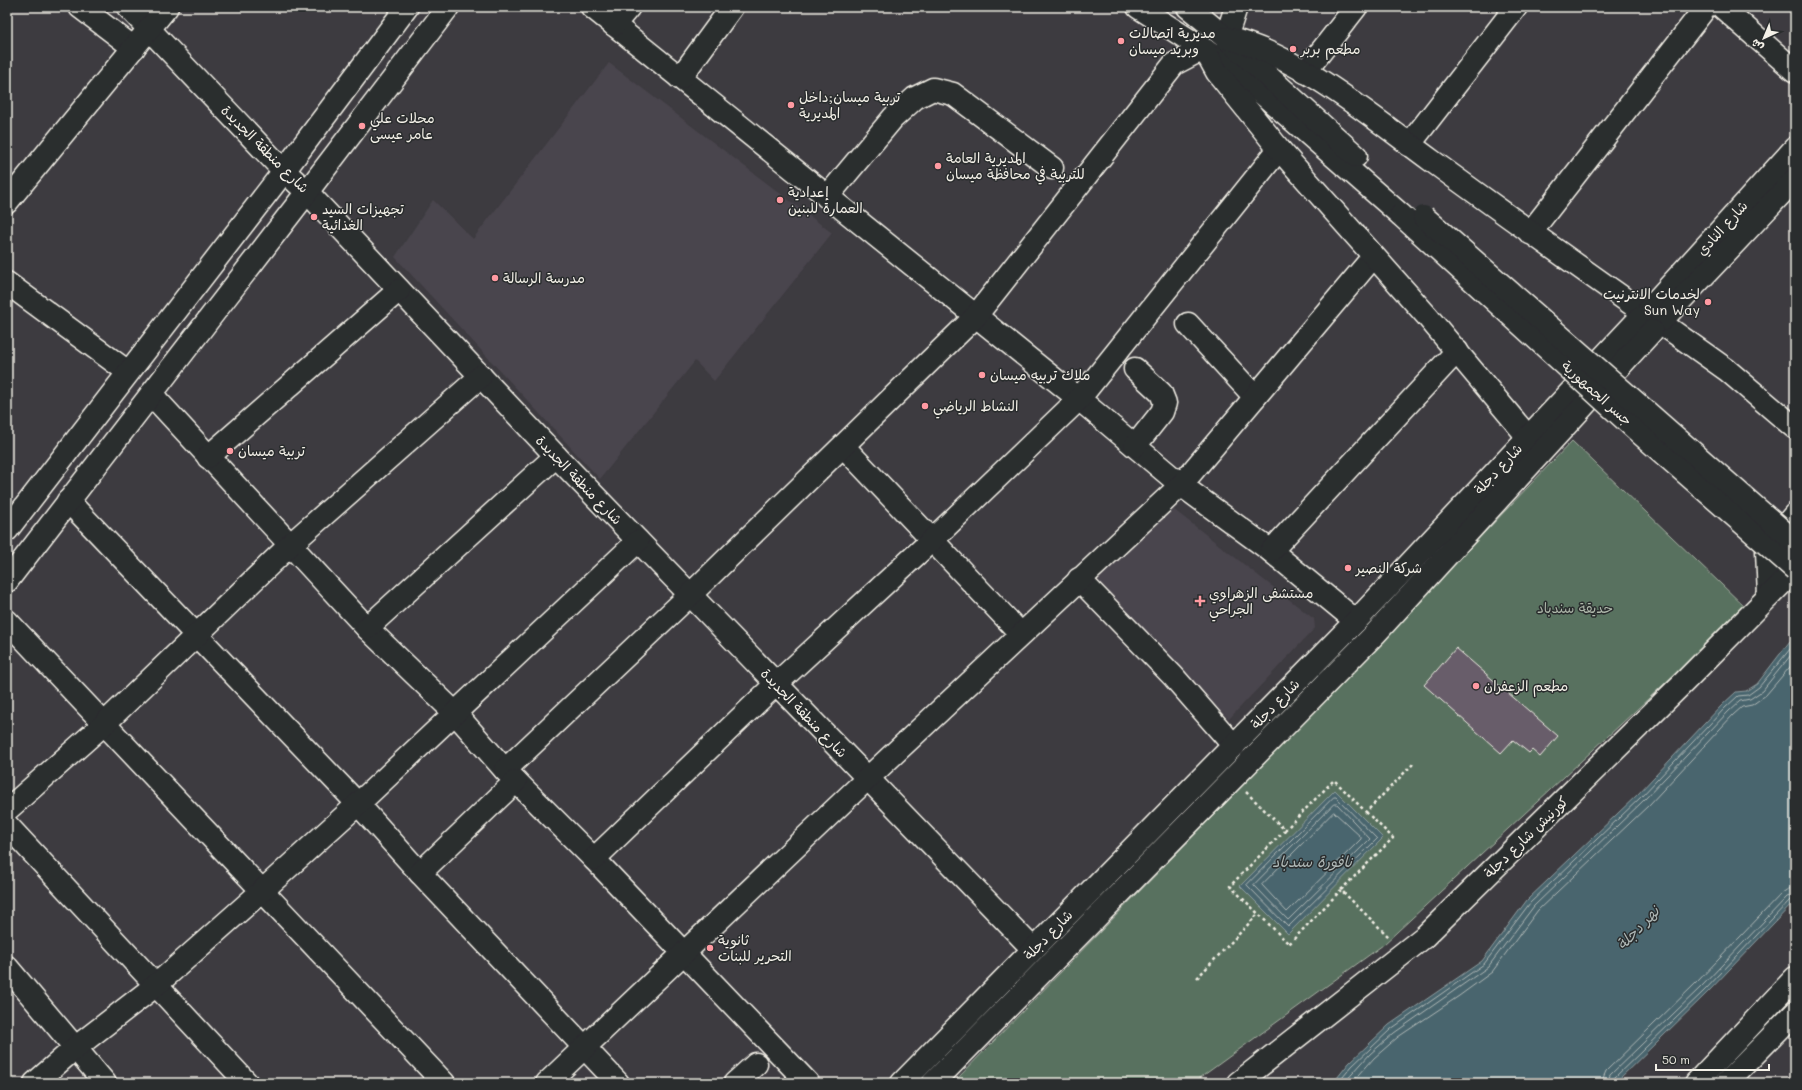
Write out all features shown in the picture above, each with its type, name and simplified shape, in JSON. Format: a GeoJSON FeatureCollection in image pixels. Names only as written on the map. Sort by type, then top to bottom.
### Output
{"type":"FeatureCollection","features":[{"type":"Feature","properties":{"kind":"street"},"geometry":{"type":"LineString","coordinates":[[80,7],[134,48]]}},
{"type":"Feature","properties":{"kind":"street","name":"شارع منطقة الجديدة"},"geometry":{"type":"LineString","coordinates":[[128,7],[284,171],[307,192],[638,542],[1033,949]]}},
{"type":"Feature","properties":{"kind":"street"},"geometry":{"type":"LineString","coordinates":[[7,202],[167,7]]}},
{"type":"Feature","properties":{"kind":"street"},"geometry":{"type":"LineString","coordinates":[[7,530],[284,171],[407,7]]}},
{"type":"Feature","properties":{"kind":"street"},"geometry":{"type":"LineString","coordinates":[[7,581],[448,7]]}},
{"type":"Feature","properties":{"kind":"street"},"geometry":{"type":"LineString","coordinates":[[592,7],[975,317],[1079,399],[1181,485],[1271,551],[1356,621],[1375,634]]}},
{"type":"Feature","properties":{"kind":"street"},"geometry":{"type":"LineString","coordinates":[[614,25],[629,7]]}},
{"type":"Feature","properties":{"kind":"street"},"geometry":{"type":"LineString","coordinates":[[680,78],[732,7]]}},
{"type":"Feature","properties":{"kind":"street"},"geometry":{"type":"LineString","coordinates":[[1138,7],[1205,50],[1248,81],[1406,210]]}},
{"type":"Feature","properties":{"kind":"street"},"geometry":{"type":"LineString","coordinates":[[1188,7],[1226,38],[1327,129],[1406,210]]}},
{"type":"Feature","properties":{"kind":"street"},"geometry":{"type":"LineString","coordinates":[[1226,38],[1236,7]]}},
{"type":"Feature","properties":{"kind":"street"},"geometry":{"type":"LineString","coordinates":[[1305,72],[1356,7]]}},
{"type":"Feature","properties":{"kind":"street"},"geometry":{"type":"LineString","coordinates":[[1409,145],[1516,7]]}},
{"type":"Feature","properties":{"kind":"street"},"geometry":{"type":"LineString","coordinates":[[1530,233],[1706,7]]}},
{"type":"Feature","properties":{"kind":"street"},"geometry":{"type":"LineString","coordinates":[[1722,7],[1795,71]]}},
{"type":"Feature","properties":{"kind":"street"},"geometry":{"type":"LineString","coordinates":[[1226,38],[1248,43],[1272,54],[1305,72],[1356,106],[1530,233],[1651,319],[1727,370],[1792,429]]}},
{"type":"Feature","properties":{"kind":"street"},"geometry":{"type":"LineString","coordinates":[[1205,50],[1217,72],[1279,150],[1457,351],[1528,437]]}},
{"type":"Feature","properties":{"kind":"street"},"geometry":{"type":"LineString","coordinates":[[420,873],[510,775],[690,595],[844,447],[975,317],[1174,64],[1193,54],[1205,50]]}},
{"type":"Feature","properties":{"kind":"street"},"geometry":{"type":"LineString","coordinates":[[827,197],[894,118],[915,98],[933,90],[953,94],[1052,168]]}},
{"type":"Feature","properties":{"kind":"street"},"geometry":{"type":"LineString","coordinates":[[1327,129],[1329,117],[1338,108],[1350,105],[1356,106]]}},
{"type":"Feature","properties":{"kind":"street","name":"شارع النادي"},"geometry":{"type":"LineString","coordinates":[[1651,319],[1795,148]]}},
{"type":"Feature","properties":{"kind":"street"},"geometry":{"type":"LineString","coordinates":[[594,859],[776,684],[931,541],[1079,399],[1279,150]]}},
{"type":"Feature","properties":{"kind":"street","name":"شارع النادي"},"geometry":{"type":"LineString","coordinates":[[1651,319],[1795,179]]}},
{"type":"Feature","properties":{"kind":"street","name":"جسر الجمهورية"},"geometry":{"type":"LineString","coordinates":[[1406,210],[1795,542]]}},
{"type":"Feature","properties":{"kind":"street","name":"جسر الجمهورية"},"geometry":{"type":"LineString","coordinates":[[1406,210],[1646,438],[1795,569]]}},
{"type":"Feature","properties":{"kind":"street"},"geometry":{"type":"LineString","coordinates":[[547,1083],[867,778],[1181,485],[1373,257]]}},
{"type":"Feature","properties":{"kind":"street"},"geometry":{"type":"LineString","coordinates":[[7,283],[128,372]]}},
{"type":"Feature","properties":{"kind":"street"},"geometry":{"type":"LineString","coordinates":[[208,457],[399,290]]}},
{"type":"Feature","properties":{"kind":"street","name":"شارع دجلة"},"geometry":{"type":"LineString","coordinates":[[902,1083],[1356,621],[1528,437],[1651,319]]}},
{"type":"Feature","properties":{"kind":"street","name":"شارع دجلة"},"geometry":{"type":"LineString","coordinates":[[933,1083],[1375,634],[1651,319]]}},
{"type":"Feature","properties":{"kind":"street"},"geometry":{"type":"LineString","coordinates":[[1188,324],[1255,397]]}},
{"type":"Feature","properties":{"kind":"street"},"geometry":{"type":"LineString","coordinates":[[1271,551],[1457,351]]}},
{"type":"Feature","properties":{"kind":"street"},"geometry":{"type":"LineString","coordinates":[[1134,369],[1161,393],[1165,403],[1162,412],[1135,446]]}},
{"type":"Feature","properties":{"kind":"street"},"geometry":{"type":"LineString","coordinates":[[7,810],[104,724],[290,545],[481,376]]}},
{"type":"Feature","properties":{"kind":"street"},"geometry":{"type":"LineString","coordinates":[[151,394],[367,628],[455,713],[510,775],[594,859],[808,1083]]}},
{"type":"Feature","properties":{"kind":"street"},"geometry":{"type":"LineString","coordinates":[[844,447],[1020,634]]}},
{"type":"Feature","properties":{"kind":"street"},"geometry":{"type":"LineString","coordinates":[[367,628],[556,456]]}},
{"type":"Feature","properties":{"kind":"street"},"geometry":{"type":"LineString","coordinates":[[68,501],[358,804],[420,873],[618,1083]]}},
{"type":"Feature","properties":{"kind":"street"},"geometry":{"type":"LineString","coordinates":[[1770,596],[1767,551],[1769,544],[1795,514]]}},
{"type":"Feature","properties":{"kind":"street"},"geometry":{"type":"LineString","coordinates":[[35,1083],[75,1048],[156,986],[262,891],[358,804],[638,542]]}},
{"type":"Feature","properties":{"kind":"street","name":"كورنيش شارع دجلة"},"geometry":{"type":"LineString","coordinates":[[1238,1083],[1424,937],[1770,596],[1795,569]]}},
{"type":"Feature","properties":{"kind":"street"},"geometry":{"type":"LineString","coordinates":[[1079,579],[1173,676],[1234,746]]}},
{"type":"Feature","properties":{"kind":"street"},"geometry":{"type":"LineString","coordinates":[[7,621],[444,1083]]}},
{"type":"Feature","properties":{"kind":"street"},"geometry":{"type":"LineString","coordinates":[[7,825],[247,1083]]}},
{"type":"Feature","properties":{"kind":"street"},"geometry":{"type":"LineString","coordinates":[[7,967],[105,1083]]}},
{"type":"Feature","properties":{"kind":"street"},"geometry":{"type":"LineString","coordinates":[[1696,1083],[1795,978]]}},
{"type":"Feature","properties":{"kind":"street"},"geometry":{"type":"LineString","coordinates":[[1726,1083],[1795,1013]]}},
{"type":"Feature","properties":{"kind":"street"},"geometry":{"type":"LineString","coordinates":[[735,1083],[756,1064]]}},
{"type":"Feature","properties":{"kind":"path"},"geometry":{"type":"LineString","coordinates":[[1366,812],[1413,764]]}},
{"type":"Feature","properties":{"kind":"path"},"geometry":{"type":"LineString","coordinates":[[1334,780],[1393,838],[1289,944],[1230,886],[1285,830],[1334,780]]}},
{"type":"Feature","properties":{"kind":"path"},"geometry":{"type":"LineString","coordinates":[[1241,787],[1285,830]]}},
{"type":"Feature","properties":{"kind":"path"},"geometry":{"type":"LineString","coordinates":[[1341,890],[1390,938]]}},
{"type":"Feature","properties":{"kind":"path"},"geometry":{"type":"LineString","coordinates":[[1197,978],[1258,914]]}},
{"type":"Feature","properties":{"kind":"shaded area"},"geometry":{"type":"Polygon","coordinates":[[[609,63],[832,233],[714,381],[695,361],[600,479],[395,257],[433,200],[473,239],[609,63]]]}},
{"type":"Feature","properties":{"kind":"shaded area","name":"مستشفى الزهراوي الجراحي"},"geometry":{"type":"Polygon","coordinates":[[[1173,509],[1314,619],[1315,628],[1229,719],[1090,582],[1173,509]]]}},
{"type":"Feature","properties":{"kind":"green space","name":"حديقة سندباد"},"geometry":{"type":"Polygon","coordinates":[[[1572,441],[1746,608],[1383,945],[1193,1083],[953,1083],[1247,781],[1572,441]]]}},
{"type":"Feature","properties":{"kind":"water","name":"نهر دجلة"},"geometry":{"type":"Polygon","coordinates":[[[1795,638],[1795,901],[1708,992],[1615,1083],[1333,1083],[1349,1063],[1389,1025],[1482,961],[1527,900],[1638,794],[1722,705],[1736,692],[1746,691],[1757,684],[1790,641],[1795,638]]]}},
{"type":"Feature","properties":{"kind":"water","name":"نافورة سندباد"},"geometry":{"type":"Polygon","coordinates":[[[1335,790],[1383,838],[1288,934],[1240,886],[1335,790]]]}},
{"type":"Feature","properties":{"kind":"building"},"geometry":{"type":"Polygon","coordinates":[[[1456,648],[1558,736],[1540,757],[1532,750],[1529,753],[1513,740],[1501,753],[1424,685],[1456,648]]]}},
{"type":"Feature","properties":{"kind":"place","name":"مديرية اتصالات وبريد ميسان"},"geometry":{"type":"Point","coordinates":[1121,41]}},
{"type":"Feature","properties":{"kind":"place","name":"مطعم بربر"},"geometry":{"type":"Point","coordinates":[1293,49]}},
{"type":"Feature","properties":{"kind":"place","name":"تربية ميسان;داخل المديرية"},"geometry":{"type":"Point","coordinates":[791,105]}},
{"type":"Feature","properties":{"kind":"place","name":"محلات علي عامر عيسى"},"geometry":{"type":"Point","coordinates":[362,126]}},
{"type":"Feature","properties":{"kind":"place","name":"المديرية العامة للتربية في محافظة ميسان"},"geometry":{"type":"Point","coordinates":[938,166]}},
{"type":"Feature","properties":{"kind":"place","name":"إعدادية العمارة للبنين"},"geometry":{"type":"Point","coordinates":[780,200]}},
{"type":"Feature","properties":{"kind":"place","name":"تجهيزات السيد الغذائية"},"geometry":{"type":"Point","coordinates":[314,217]}},
{"type":"Feature","properties":{"kind":"place","name":"مدرسة الرسالة"},"geometry":{"type":"Point","coordinates":[495,278]}},
{"type":"Feature","properties":{"kind":"place","name":"لخدمات الانترنيت Sun Way"},"geometry":{"type":"Point","coordinates":[1708,302]}},
{"type":"Feature","properties":{"kind":"place","name":"ملاك تربيه ميسان"},"geometry":{"type":"Point","coordinates":[982,375]}},
{"type":"Feature","properties":{"kind":"place","name":"النشاط الرياضي"},"geometry":{"type":"Point","coordinates":[925,406]}},
{"type":"Feature","properties":{"kind":"place","name":"تربية ميسان"},"geometry":{"type":"Point","coordinates":[230,451]}},
{"type":"Feature","properties":{"kind":"place","name":"شركة النصير"},"geometry":{"type":"Point","coordinates":[1348,568]}},
{"type":"Feature","properties":{"kind":"place","name":"مستشفى الزهراوي الجراحي"},"geometry":{"type":"Point","coordinates":[1200,601]}},
{"type":"Feature","properties":{"kind":"place","name":"مطعم الزعفران"},"geometry":{"type":"Point","coordinates":[1476,686]}},
{"type":"Feature","properties":{"kind":"place","name":"ثانوية التحرير للبنات"},"geometry":{"type":"Point","coordinates":[710,948]}}]}
